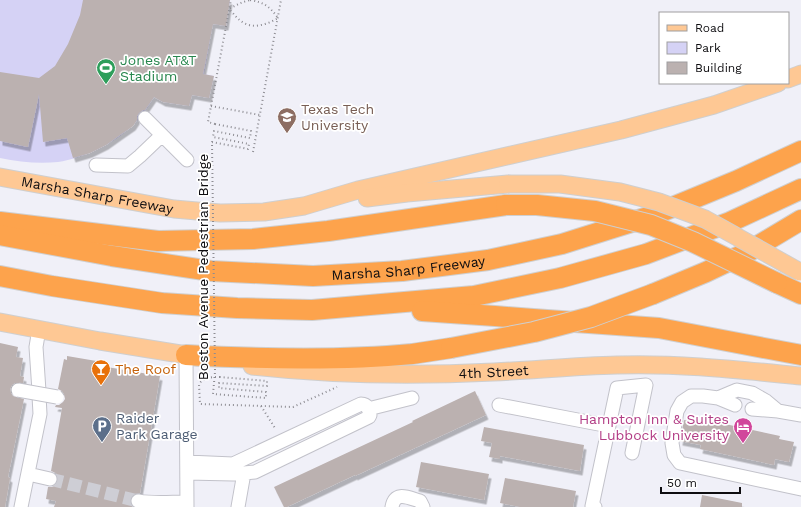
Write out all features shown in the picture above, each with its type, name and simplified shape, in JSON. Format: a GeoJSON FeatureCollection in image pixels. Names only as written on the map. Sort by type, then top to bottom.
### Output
{"type":"FeatureCollection","features":[{"type":"Feature","properties":{"kind":"highway","name":"Marsha Sharp Freeway"},"geometry":{"type":"LineString","coordinates":[[0,235],[112,256],[211,271],[313,276],[402,271],[488,260],[562,244],[651,216],[736,181],[801,151]]}},
{"type":"Feature","properties":{"kind":"highway"},"geometry":{"type":"LineString","coordinates":[[312,310],[474,296],[560,278],[646,254],[730,222],[801,188]]}},
{"type":"Feature","properties":{"kind":"highway"},"geometry":{"type":"LineString","coordinates":[[0,222],[158,241],[253,239],[328,232],[506,205],[537,205],[595,211],[651,225],[693,242],[801,294]]}},
{"type":"Feature","properties":{"kind":"highway"},"geometry":{"type":"LineString","coordinates":[[186,355],[259,358],[313,358],[397,355],[451,348],[534,332],[591,317],[654,294],[746,253],[801,220]]}},
{"type":"Feature","properties":{"kind":"highway"},"geometry":{"type":"LineString","coordinates":[[0,276],[52,286],[162,302],[237,308],[421,311],[660,328],[801,355]]}},
{"type":"Feature","properties":{"kind":"main road"},"geometry":{"type":"LineString","coordinates":[[789,79],[801,74]]}},
{"type":"Feature","properties":{"kind":"main road","name":"Marsha Sharp Freeway"},"geometry":{"type":"LineString","coordinates":[[0,177],[151,205],[194,211],[220,213],[257,212],[304,206],[358,190],[635,126],[714,105],[775,84]]}},
{"type":"Feature","properties":{"kind":"main road"},"geometry":{"type":"LineString","coordinates":[[304,206],[407,193],[508,184],[560,184],[620,192],[659,202],[705,219],[801,272]]}},
{"type":"Feature","properties":{"kind":"main road"},"geometry":{"type":"LineString","coordinates":[[0,322],[100,341],[186,355]]}},
{"type":"Feature","properties":{"kind":"main road","name":"4th Street"},"geometry":{"type":"LineString","coordinates":[[186,355],[238,365],[338,372],[402,374],[493,372],[618,365],[682,366],[801,376]]}},
{"type":"Feature","properties":{"kind":"street"},"geometry":{"type":"LineString","coordinates":[[145,118],[187,160]]}},
{"type":"Feature","properties":{"kind":"street"},"geometry":{"type":"LineString","coordinates":[[96,165],[128,166],[162,135]]}},
{"type":"Feature","properties":{"kind":"street"},"geometry":{"type":"LineString","coordinates":[[21,507],[40,414],[36,347],[39,329]]}},
{"type":"Feature","properties":{"kind":"street"},"geometry":{"type":"LineString","coordinates":[[138,501],[187,504],[186,355]]}},
{"type":"Feature","properties":{"kind":"street"},"geometry":{"type":"LineString","coordinates":[[593,507],[617,388],[646,385],[632,453]]}},
{"type":"Feature","properties":{"kind":"street"},"geometry":{"type":"LineString","coordinates":[[18,390],[57,397]]}},
{"type":"Feature","properties":{"kind":"street"},"geometry":{"type":"LineString","coordinates":[[718,398],[737,390],[752,393],[766,401],[778,411]]}},
{"type":"Feature","properties":{"kind":"street"},"geometry":{"type":"LineString","coordinates":[[735,405],[718,398],[703,396],[691,396],[682,402],[677,411],[672,443],[674,455],[680,464],[801,489]]}},
{"type":"Feature","properties":{"kind":"street"},"geometry":{"type":"LineString","coordinates":[[368,409],[412,398]]}},
{"type":"Feature","properties":{"kind":"street"},"geometry":{"type":"LineString","coordinates":[[361,404],[367,406],[370,415],[369,417],[249,472],[232,474],[187,468],[233,464],[361,404]]}},
{"type":"Feature","properties":{"kind":"street"},"geometry":{"type":"LineString","coordinates":[[499,405],[609,426]]}},
{"type":"Feature","properties":{"kind":"street"},"geometry":{"type":"LineString","coordinates":[[752,409],[801,415]]}},
{"type":"Feature","properties":{"kind":"street"},"geometry":{"type":"LineString","coordinates":[[238,507],[249,472],[250,457]]}},
{"type":"Feature","properties":{"kind":"street"},"geometry":{"type":"LineString","coordinates":[[28,474],[50,479]]}},
{"type":"Feature","properties":{"kind":"street"},"geometry":{"type":"LineString","coordinates":[[392,507],[393,501],[398,497],[403,496],[420,501],[423,507]]}},
{"type":"Feature","properties":{"kind":"path"},"geometry":{"type":"LineString","coordinates":[[231,0],[211,106],[260,115]]}},
{"type":"Feature","properties":{"kind":"path"},"geometry":{"type":"LineString","coordinates":[[253,152],[281,0]]}},
{"type":"Feature","properties":{"kind":"path"},"geometry":{"type":"LineString","coordinates":[[229,9],[245,1],[257,1],[267,6],[278,18]]}},
{"type":"Feature","properties":{"kind":"path"},"geometry":{"type":"LineString","coordinates":[[229,9],[244,23],[252,25],[261,26],[278,18]]}},
{"type":"Feature","properties":{"kind":"path","name":"Boston Avenue Pedestrian Bridge"},"geometry":{"type":"LineString","coordinates":[[200,404],[199,384],[209,378],[220,377],[267,381],[267,386],[219,383],[219,388],[266,392],[266,398],[213,394],[215,372],[212,142],[248,149],[249,144],[213,137],[214,130],[250,138],[251,131],[208,122],[211,106]]}},
{"type":"Feature","properties":{"kind":"path"},"geometry":{"type":"LineString","coordinates":[[261,406],[275,428]]}},
{"type":"Feature","properties":{"kind":"green space","name":"Jones AT&T Stadium"},"geometry":{"type":"Polygon","coordinates":[[[0,0],[230,0],[226,26],[213,24],[204,74],[214,76],[209,98],[192,95],[189,106],[163,102],[154,97],[138,120],[116,139],[88,154],[68,160],[44,163],[22,162],[0,158],[0,0]]]}},
{"type":"Feature","properties":{"kind":"building","name":"Jones AT&T Stadium"},"geometry":{"type":"Polygon","coordinates":[[[83,0],[230,0],[226,26],[213,24],[203,74],[214,76],[209,98],[192,95],[189,106],[163,102],[154,97],[145,110],[139,113],[133,126],[106,145],[90,153],[73,158],[67,138],[43,142],[39,94],[28,147],[0,141],[0,72],[39,78],[55,66],[68,44],[80,15],[83,0]]]}},
{"type":"Feature","properties":{"kind":"building"},"geometry":{"type":"Polygon","coordinates":[[[0,343],[18,347],[16,357],[23,358],[20,376],[24,377],[23,383],[15,383],[10,389],[13,396],[24,399],[8,477],[10,478],[5,507],[0,507],[0,343]]]}},
{"type":"Feature","properties":{"kind":"building","name":"Raider Park Garage"},"geometry":{"type":"Polygon","coordinates":[[[67,356],[108,363],[107,367],[160,376],[140,493],[135,494],[130,499],[130,504],[133,507],[54,507],[56,501],[46,499],[48,487],[56,485],[58,480],[56,473],[51,471],[62,408],[55,407],[65,399],[62,391],[58,389],[64,359],[67,360],[67,356]]]}},
{"type":"Feature","properties":{"kind":"building"},"geometry":{"type":"Polygon","coordinates":[[[475,391],[486,415],[287,507],[284,507],[274,487],[413,422],[412,421],[475,391]]]}},
{"type":"Feature","properties":{"kind":"building","name":"Hampton Inn & Suites Lubbock University"},"geometry":{"type":"Polygon","coordinates":[[[684,420],[706,425],[707,423],[715,425],[716,422],[780,436],[779,439],[794,442],[789,462],[775,459],[774,465],[700,449],[701,445],[680,441],[684,420]]]}},
{"type":"Feature","properties":{"kind":"building"},"geometry":{"type":"Polygon","coordinates":[[[484,427],[584,445],[580,471],[500,456],[500,459],[489,457],[492,443],[481,441],[484,427]]]}},
{"type":"Feature","properties":{"kind":"building"},"geometry":{"type":"Polygon","coordinates":[[[421,462],[489,474],[484,500],[416,487],[421,462]]]}},
{"type":"Feature","properties":{"kind":"building"},"geometry":{"type":"Polygon","coordinates":[[[505,478],[576,491],[573,507],[520,507],[500,503],[505,478]]]}},
{"type":"Feature","properties":{"kind":"building"},"geometry":{"type":"Polygon","coordinates":[[[702,495],[742,503],[742,507],[700,507],[702,495]]]}},
{"type":"Feature","properties":{"kind":"tunnel"},"geometry":{"type":"LineString","coordinates":[[50,479],[138,501]]}},
{"type":"Feature","properties":{"kind":"place","name":"Jones AT&T Stadium"},"geometry":{"type":"Point","coordinates":[106,85]}},
{"type":"Feature","properties":{"kind":"place","name":"Texas Tech University"},"geometry":{"type":"Point","coordinates":[287,134]}},
{"type":"Feature","properties":{"kind":"place","name":"The Roof"},"geometry":{"type":"Point","coordinates":[101,386]}},
{"type":"Feature","properties":{"kind":"place","name":"Raider Park Garage"},"geometry":{"type":"Point","coordinates":[102,443]}},
{"type":"Feature","properties":{"kind":"place","name":"Hampton Inn & Suites Lubbock University"},"geometry":{"type":"Point","coordinates":[743,444]}}]}
